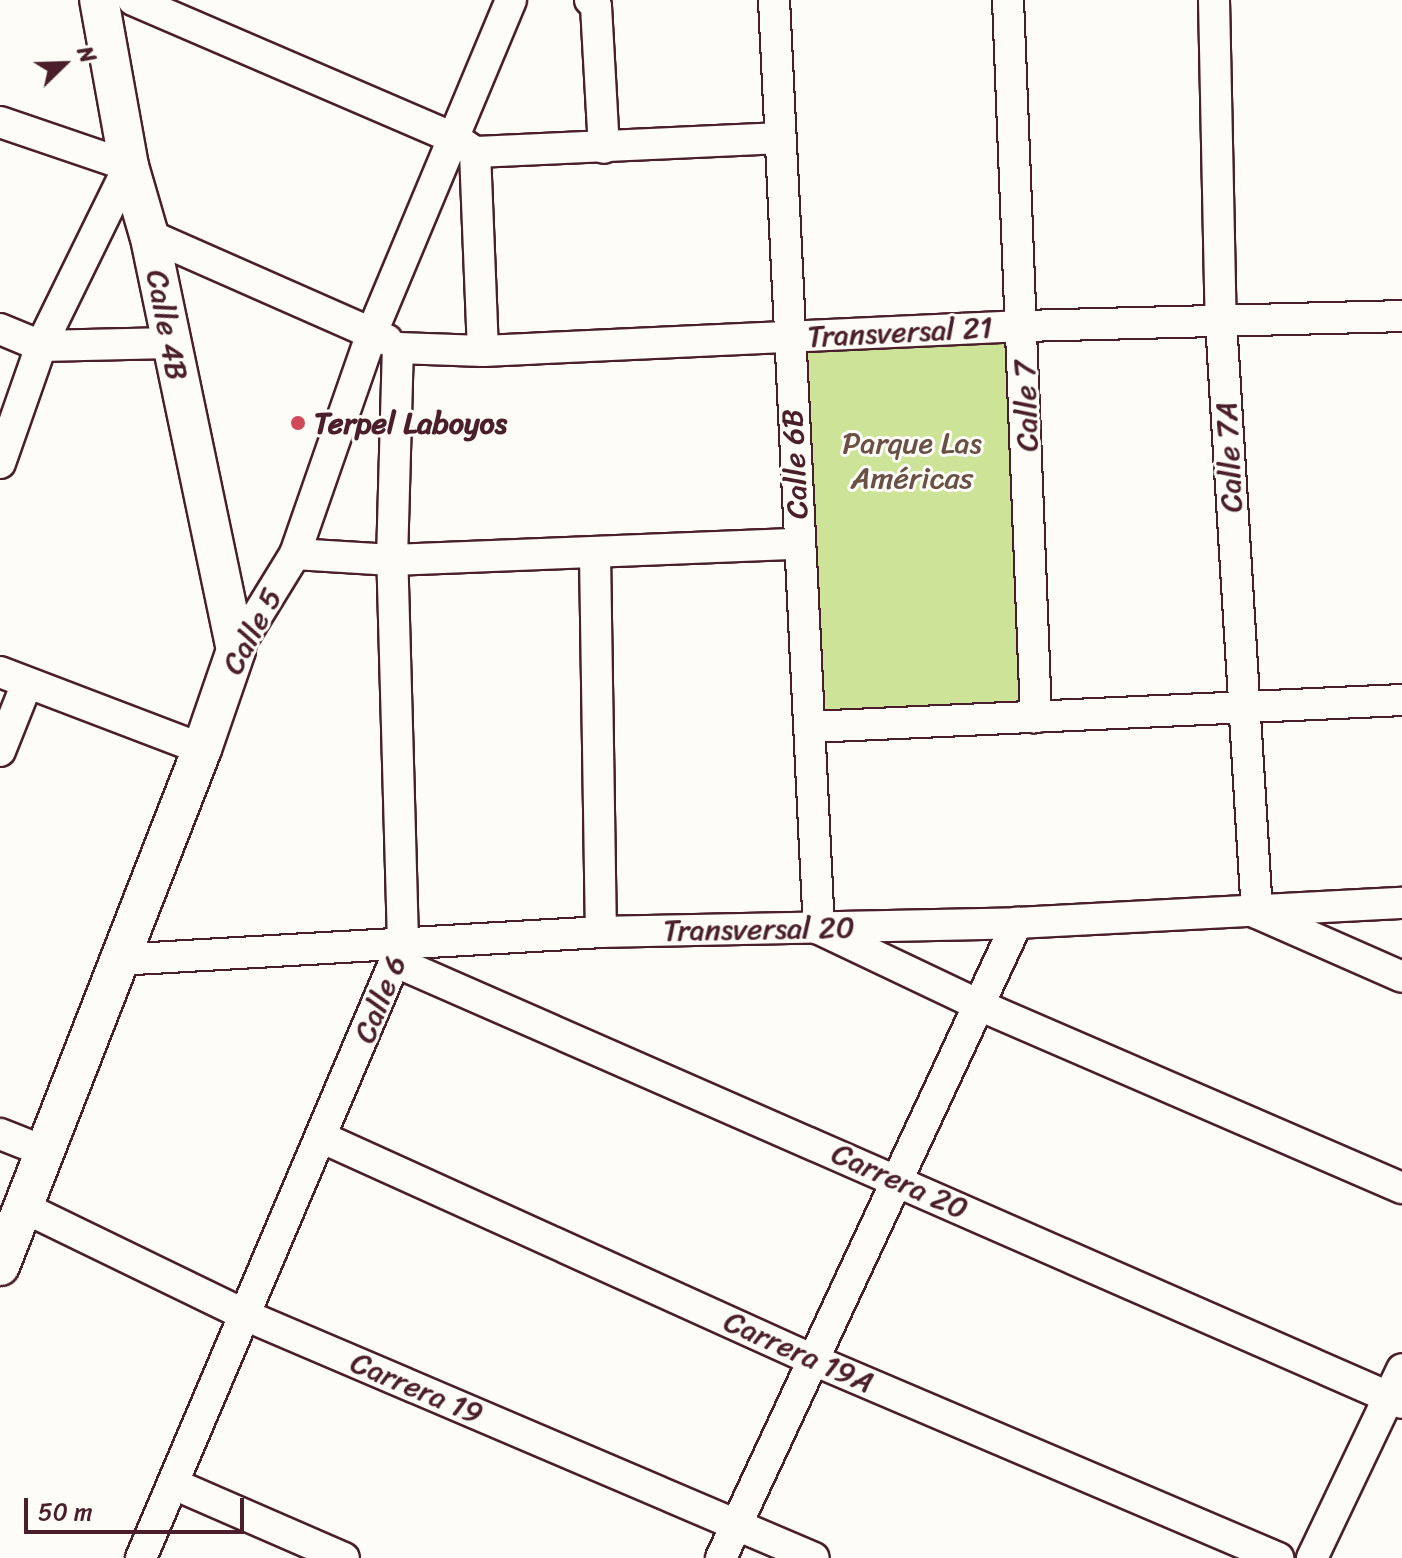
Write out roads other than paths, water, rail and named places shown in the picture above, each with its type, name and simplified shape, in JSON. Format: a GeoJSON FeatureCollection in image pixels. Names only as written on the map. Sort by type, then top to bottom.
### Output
{"type":"FeatureCollection","features":[{"type":"Feature","properties":{"kind":"street","name":"Calle 4B"},"geometry":{"type":"LineString","coordinates":[[99,0],[129,166],[149,235],[236,650]]}},
{"type":"Feature","properties":{"kind":"street"},"geometry":{"type":"LineString","coordinates":[[133,0],[465,145],[604,148],[778,138]]}},
{"type":"Feature","properties":{"kind":"street","name":"Calle 5"},"geometry":{"type":"LineString","coordinates":[[0,1266],[202,749],[236,650],[295,554],[373,330],[465,145],[511,0]]}},
{"type":"Feature","properties":{"kind":"street"},"geometry":{"type":"LineString","coordinates":[[590,0],[596,6],[604,148]]}},
{"type":"Feature","properties":{"kind":"street","name":"Calle 6B"},"geometry":{"type":"LineString","coordinates":[[774,0],[778,138],[819,929]]}},
{"type":"Feature","properties":{"kind":"street","name":"Calle 7"},"geometry":{"type":"LineString","coordinates":[[1008,0],[1036,717]]}},
{"type":"Feature","properties":{"kind":"street","name":"Calle 7A"},"geometry":{"type":"LineString","coordinates":[[1214,0],[1221,321],[1257,913]]}},
{"type":"Feature","properties":{"kind":"street"},"geometry":{"type":"LineString","coordinates":[[0,122],[129,166],[41,346],[0,463]]}},
{"type":"Feature","properties":{"kind":"street"},"geometry":{"type":"LineString","coordinates":[[465,145],[483,351]]}},
{"type":"Feature","properties":{"kind":"street"},"geometry":{"type":"LineString","coordinates":[[149,235],[373,330],[398,348]]}},
{"type":"Feature","properties":{"kind":"street","name":"Transversal 21"},"geometry":{"type":"LineString","coordinates":[[398,348],[483,351],[1023,326],[1402,316]]}},
{"type":"Feature","properties":{"kind":"street"},"geometry":{"type":"LineString","coordinates":[[0,329],[41,346],[171,343]]}},
{"type":"Feature","properties":{"kind":"street","name":"Calle 6"},"geometry":{"type":"LineString","coordinates":[[141,1558],[176,1485],[400,952],[392,560],[398,348]]}},
{"type":"Feature","properties":{"kind":"street"},"geometry":{"type":"LineString","coordinates":[[295,554],[392,560],[595,555],[799,544]]}},
{"type":"Feature","properties":{"kind":"street"},"geometry":{"type":"LineString","coordinates":[[595,555],[601,932]]}},
{"type":"Feature","properties":{"kind":"street"},"geometry":{"type":"LineString","coordinates":[[0,751],[14,678],[202,749]]}},
{"type":"Feature","properties":{"kind":"street"},"geometry":{"type":"LineString","coordinates":[[810,727],[1243,710],[1402,700]]}},
{"type":"Feature","properties":{"kind":"street","name":"Transversal 20"},"geometry":{"type":"LineString","coordinates":[[117,960],[400,952],[601,932],[1017,923],[1257,913],[1402,903]]}},
{"type":"Feature","properties":{"kind":"street"},"geometry":{"type":"LineString","coordinates":[[1257,913],[1402,977]]}},
{"type":"Feature","properties":{"kind":"street"},"geometry":{"type":"LineString","coordinates":[[721,1558],[811,1359],[981,1006],[1017,923]]}},
{"type":"Feature","properties":{"kind":"street"},"geometry":{"type":"LineString","coordinates":[[819,929],[981,1006],[1402,1188]]}},
{"type":"Feature","properties":{"kind":"street","name":"Carrera 20"},"geometry":{"type":"LineString","coordinates":[[400,952],[898,1179],[1396,1400]]}},
{"type":"Feature","properties":{"kind":"street"},"geometry":{"type":"LineString","coordinates":[[0,1134],[46,1152]]}},
{"type":"Feature","properties":{"kind":"street","name":"Carrera 19A"},"geometry":{"type":"LineString","coordinates":[[323,1138],[811,1359],[1278,1558]]}},
{"type":"Feature","properties":{"kind":"street","name":"Carrera 19"},"geometry":{"type":"LineString","coordinates":[[25,1208],[247,1316],[737,1522],[814,1558]]}},
{"type":"Feature","properties":{"kind":"street"},"geometry":{"type":"LineString","coordinates":[[1312,1558],[1396,1400],[1402,1369]]}},
{"type":"Feature","properties":{"kind":"street"},"geometry":{"type":"LineString","coordinates":[[176,1485],[344,1558]]}},
{"type":"Feature","properties":{"kind":"place","name":"Terpel Laboyos"},"geometry":{"type":"Point","coordinates":[298,423]}},
{"type":"Feature","properties":{"kind":"park label","name":"Parque Las Américas"},"geometry":{"type":"Point","coordinates":[912,460]}}]}
